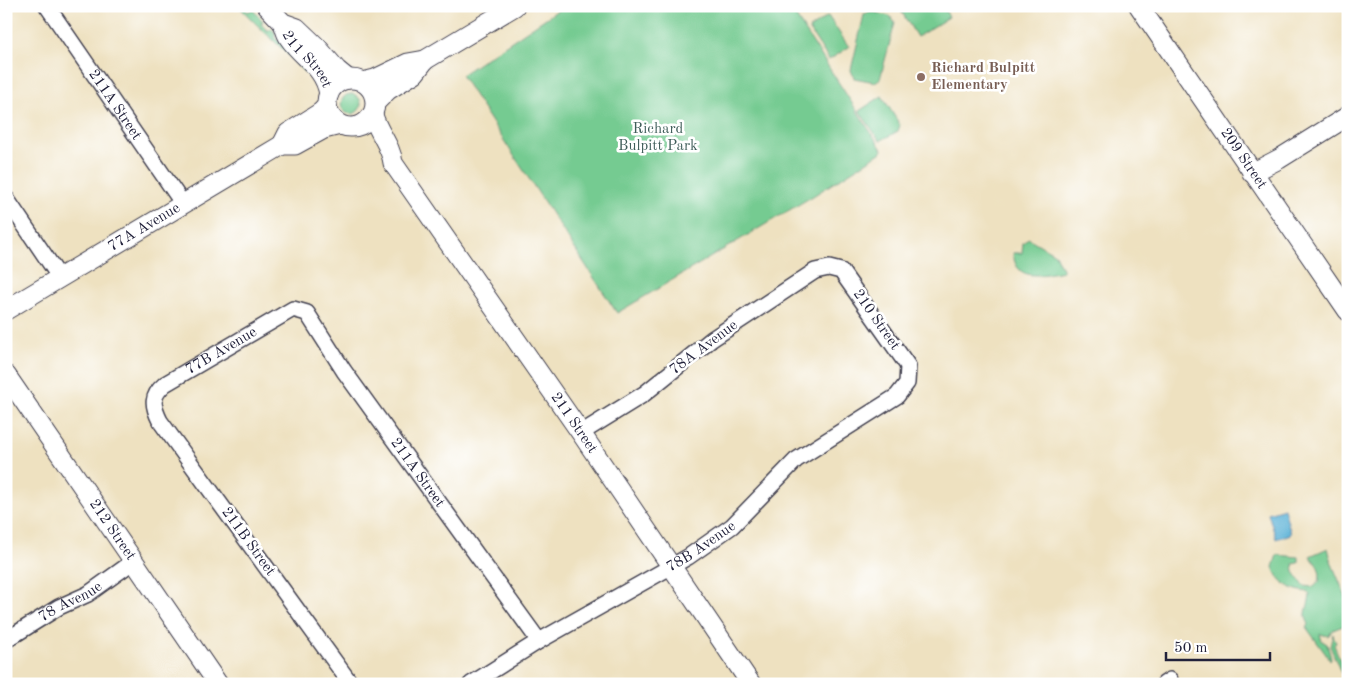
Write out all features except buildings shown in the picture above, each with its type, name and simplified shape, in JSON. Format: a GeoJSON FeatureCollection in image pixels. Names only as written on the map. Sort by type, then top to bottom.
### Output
{"type":"FeatureCollection","features":[{"type":"Feature","properties":{"kind":"street","name":"211A Street"},"geometry":{"type":"LineString","coordinates":[[47,6],[184,204]]}},
{"type":"Feature","properties":{"kind":"street","name":"211 Street"},"geometry":{"type":"LineString","coordinates":[[267,6],[283,23],[288,37],[320,71],[328,86],[328,100]]}},
{"type":"Feature","properties":{"kind":"street"},"geometry":{"type":"LineString","coordinates":[[425,60],[416,73],[388,90],[374,108],[368,122],[348,126],[331,117],[328,100],[336,84],[375,79],[408,63],[425,60],[515,6]]}},
{"type":"Feature","properties":{"kind":"street","name":"209 Street"},"geometry":{"type":"LineString","coordinates":[[1139,6],[1348,311]]}},
{"type":"Feature","properties":{"kind":"street","name":"211 Street"},"geometry":{"type":"LineString","coordinates":[[283,23],[297,28],[324,54],[337,70],[356,81]]}},
{"type":"Feature","properties":{"kind":"street"},"geometry":{"type":"LineString","coordinates":[[356,81],[374,93],[374,108]]}},
{"type":"Feature","properties":{"kind":"street","name":"77A Avenue"},"geometry":{"type":"LineString","coordinates":[[282,145],[288,133],[321,112],[328,100]]}},
{"type":"Feature","properties":{"kind":"street","name":"211 Street"},"geometry":{"type":"LineString","coordinates":[[374,108],[378,129],[392,152],[393,163],[581,433],[751,684]]}},
{"type":"Feature","properties":{"kind":"street"},"geometry":{"type":"LineString","coordinates":[[1252,173],[1348,116]]}},
{"type":"Feature","properties":{"kind":"street","name":"77A Avenue"},"geometry":{"type":"LineString","coordinates":[[6,310],[282,145],[295,145],[324,129],[348,126]]}},
{"type":"Feature","properties":{"kind":"street","name":"211 Street"},"geometry":{"type":"LineString","coordinates":[[348,126],[370,141],[383,159],[393,163]]}},
{"type":"Feature","properties":{"kind":"street"},"geometry":{"type":"LineString","coordinates":[[6,198],[60,278]]}},
{"type":"Feature","properties":{"kind":"street","name":"78A Avenue"},"geometry":{"type":"LineString","coordinates":[[581,433],[644,394],[712,339],[736,323],[816,271],[829,268]]}},
{"type":"Feature","properties":{"kind":"street","name":"210 Street"},"geometry":{"type":"LineString","coordinates":[[829,268],[842,271],[908,366],[907,383]]}},
{"type":"Feature","properties":{"kind":"street","name":"211A Street"},"geometry":{"type":"LineString","coordinates":[[293,309],[307,313],[344,370],[539,641]]}},
{"type":"Feature","properties":{"kind":"street","name":"77B Avenue"},"geometry":{"type":"LineString","coordinates":[[154,396],[159,389],[173,378],[293,309]]}},
{"type":"Feature","properties":{"kind":"street","name":"212 Street"},"geometry":{"type":"LineString","coordinates":[[6,375],[218,684]]}},
{"type":"Feature","properties":{"kind":"street","name":"78B Avenue"},"geometry":{"type":"LineString","coordinates":[[471,684],[539,641],[712,542],[732,526],[796,460],[897,396],[907,383]]}},
{"type":"Feature","properties":{"kind":"street","name":"211B Street"},"geometry":{"type":"LineString","coordinates":[[154,396],[154,406],[160,421],[351,684]]}},
{"type":"Feature","properties":{"kind":"street","name":"78 Avenue"},"geometry":{"type":"LineString","coordinates":[[6,640],[58,606],[88,594],[134,562]]}},
{"type":"Feature","properties":{"kind":"green space"},"geometry":{"type":"Polygon","coordinates":[[[239,6],[243,6],[248,12],[252,9],[263,21],[261,24],[268,31],[271,28],[276,34],[274,37],[281,43],[284,41],[312,70],[307,75],[295,63],[298,60],[296,58],[293,60],[239,6]]]}},
{"type":"Feature","properties":{"kind":"green space","name":"Richard Bulpitt Park"},"geometry":{"type":"Polygon","coordinates":[[[564,6],[789,6],[883,151],[813,196],[617,313],[461,75],[564,6]]]}},
{"type":"Feature","properties":{"kind":"green space"},"geometry":{"type":"Polygon","coordinates":[[[898,6],[943,6],[949,17],[917,37],[898,6]]]}},
{"type":"Feature","properties":{"kind":"green space"},"geometry":{"type":"Polygon","coordinates":[[[870,11],[890,16],[895,23],[880,79],[875,82],[854,78],[851,70],[864,15],[870,11]]]}},
{"type":"Feature","properties":{"kind":"green space"},"geometry":{"type":"Polygon","coordinates":[[[828,16],[849,47],[829,60],[809,29],[828,16]]]}},
{"type":"Feature","properties":{"kind":"green space"},"geometry":{"type":"Polygon","coordinates":[[[351,94],[358,97],[361,104],[358,111],[351,114],[344,111],[341,104],[344,97],[351,94]]]}},
{"type":"Feature","properties":{"kind":"green space"},"geometry":{"type":"Polygon","coordinates":[[[882,96],[900,125],[898,131],[880,141],[859,111],[882,96]]]}},
{"type":"Feature","properties":{"kind":"green space"},"geometry":{"type":"Polygon","coordinates":[[[1028,238],[1055,254],[1063,271],[1031,275],[1019,269],[1015,263],[1013,253],[1022,253],[1023,243],[1028,238]]]}},
{"type":"Feature","properties":{"kind":"green space"},"geometry":{"type":"Polygon","coordinates":[[[1328,548],[1332,564],[1348,602],[1348,624],[1333,630],[1328,636],[1320,634],[1322,641],[1327,644],[1330,660],[1306,627],[1309,624],[1306,614],[1310,595],[1308,592],[1296,590],[1282,582],[1273,567],[1277,555],[1299,557],[1299,563],[1293,564],[1294,572],[1304,586],[1312,587],[1319,582],[1320,574],[1317,565],[1310,556],[1328,548]]]}},
{"type":"Feature","properties":{"kind":"green space"},"geometry":{"type":"Polygon","coordinates":[[[1333,634],[1336,643],[1334,645],[1345,672],[1341,673],[1330,646],[1333,634]]]}},
{"type":"Feature","properties":{"kind":"water"},"geometry":{"type":"Polygon","coordinates":[[[1284,508],[1291,534],[1276,539],[1268,513],[1284,508]]]}},
{"type":"Feature","properties":{"kind":"place","name":"Richard Bulpitt Elementary"},"geometry":{"type":"Point","coordinates":[921,77]}}]}
